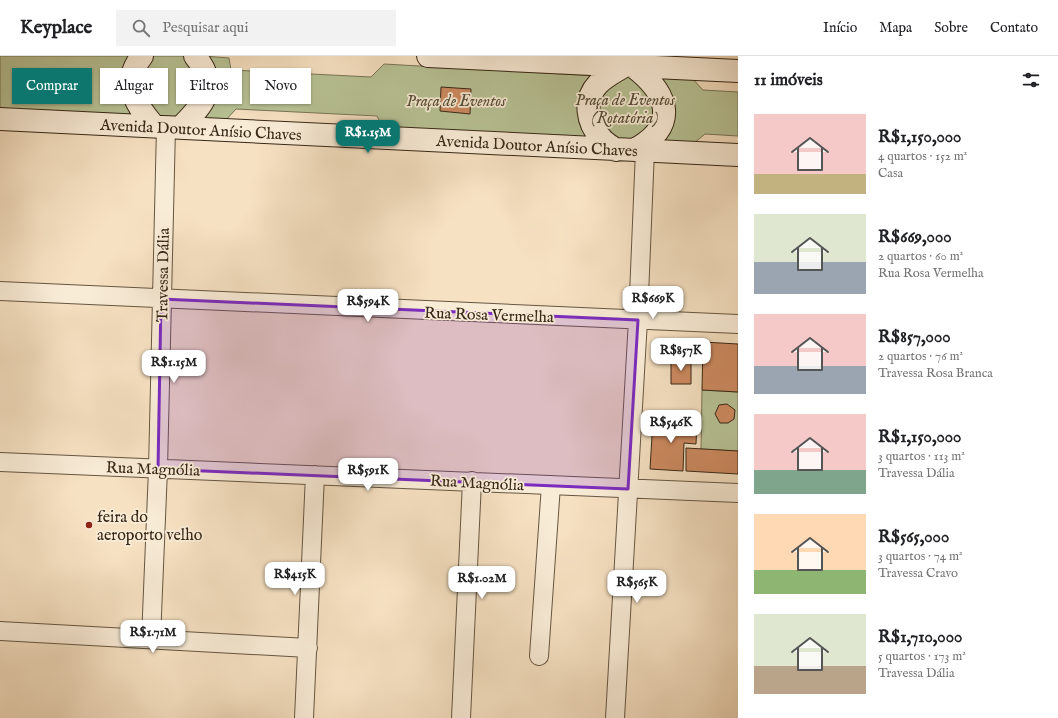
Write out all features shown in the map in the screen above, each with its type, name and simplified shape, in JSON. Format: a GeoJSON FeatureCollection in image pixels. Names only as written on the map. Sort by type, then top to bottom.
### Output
{"type":"FeatureCollection","features":[{"type":"Feature","properties":{"kind":"main road"},"geometry":{"type":"LineString","coordinates":[[142,56],[137,62],[133,72],[132,90],[138,106],[167,127],[203,104],[208,89],[204,69],[195,56]]}},
{"type":"Feature","properties":{"kind":"main road"},"geometry":{"type":"LineString","coordinates":[[428,56],[738,71]]}},
{"type":"Feature","properties":{"kind":"main road"},"geometry":{"type":"LineString","coordinates":[[617,64],[650,79],[657,89],[664,112],[659,130],[650,140],[632,150],[602,140],[596,133],[589,114],[592,92],[617,64]]}},
{"type":"Feature","properties":{"kind":"main road","name":"Avenida Doutor Anísio Chaves"},"geometry":{"type":"LineString","coordinates":[[0,120],[738,155]]}},
{"type":"Feature","properties":{"kind":"street","name":"Travessa Dália"},"geometry":{"type":"LineString","coordinates":[[151,639],[158,469],[161,299],[167,127]]}},
{"type":"Feature","properties":{"kind":"street"},"geometry":{"type":"LineString","coordinates":[[615,718],[638,320],[632,150]]}},
{"type":"Feature","properties":{"kind":"street","name":"Rua Rosa Vermelha"},"geometry":{"type":"LineString","coordinates":[[0,291],[738,324]]}},
{"type":"Feature","properties":{"kind":"street","name":"Rua Magnólia"},"geometry":{"type":"LineString","coordinates":[[0,462],[738,493]]}},
{"type":"Feature","properties":{"kind":"street"},"geometry":{"type":"LineString","coordinates":[[304,718],[315,475]]}},
{"type":"Feature","properties":{"kind":"street"},"geometry":{"type":"LineString","coordinates":[[461,718],[472,481]]}},
{"type":"Feature","properties":{"kind":"street"},"geometry":{"type":"LineString","coordinates":[[540,656],[551,485]]}},
{"type":"Feature","properties":{"kind":"street"},"geometry":{"type":"LineString","coordinates":[[0,631],[308,648]]}},
{"type":"Feature","properties":{"kind":"highlighted area"},"geometry":{"type":"Polygon","coordinates":[[[161,299],[638,320],[628,489],[158,469],[161,299]]]}},
{"type":"Feature","properties":{"kind":"green space"},"geometry":{"type":"Polygon","coordinates":[[[0,56],[134,56],[135,68],[100,68],[100,104],[136,104],[137,118],[0,112],[0,56]]]}},
{"type":"Feature","properties":{"kind":"green space"},"geometry":{"type":"Polygon","coordinates":[[[154,56],[185,56],[192,68],[176,68],[176,104],[189,104],[179,117],[161,116],[146,109],[145,104],[168,104],[168,68],[143,68],[150,58],[154,56]]]}},
{"type":"Feature","properties":{"kind":"green space","name":"Praça de Eventos"},"geometry":{"type":"Polygon","coordinates":[[[204,56],[229,58],[231,68],[203,68],[204,56]]]}},
{"type":"Feature","properties":{"kind":"green space","name":"Praça de Eventos"},"geometry":{"type":"Polygon","coordinates":[[[384,64],[597,76],[595,140],[383,128],[377,116],[236,109],[225,121],[198,119],[199,104],[242,104],[242,71],[250,71],[250,104],[311,104],[311,74],[371,77],[384,64]]]}},
{"type":"Feature","properties":{"kind":"green space","name":"Praça de Eventos (Rotatória)"},"geometry":{"type":"Polygon","coordinates":[[[628,75],[648,83],[656,124],[629,142],[608,137],[593,98],[628,75]]]}},
{"type":"Feature","properties":{"kind":"green space"},"geometry":{"type":"Polygon","coordinates":[[[655,78],[692,78],[703,90],[738,92],[738,136],[705,134],[693,144],[656,143],[655,78]]]}},
{"type":"Feature","properties":{"kind":"green space"},"geometry":{"type":"Polygon","coordinates":[[[702,390],[738,392],[738,451],[701,449],[702,390]]]}},
{"type":"Feature","properties":{"kind":"building"},"geometry":{"type":"Polygon","coordinates":[[[441,87],[471,89],[470,114],[440,111],[441,87]]]}},
{"type":"Feature","properties":{"kind":"building"},"geometry":{"type":"Polygon","coordinates":[[[703,342],[738,344],[738,392],[702,390],[703,342]]]}},
{"type":"Feature","properties":{"kind":"building"},"geometry":{"type":"Polygon","coordinates":[[[671,360],[691,362],[691,384],[671,384],[671,360]]]}},
{"type":"Feature","properties":{"kind":"building"},"geometry":{"type":"Polygon","coordinates":[[[727,404],[735,410],[734,419],[728,423],[720,423],[715,414],[719,405],[727,404]]]}},
{"type":"Feature","properties":{"kind":"building"},"geometry":{"type":"Polygon","coordinates":[[[653,420],[697,422],[696,444],[684,443],[683,471],[650,469],[653,420]]]}},
{"type":"Feature","properties":{"kind":"building"},"geometry":{"type":"Polygon","coordinates":[[[686,448],[738,451],[738,474],[686,471],[686,448]]]}},
{"type":"Feature","properties":{"kind":"place","name":"feira do aeroporto velho"},"geometry":{"type":"Point","coordinates":[89,525]}}]}
